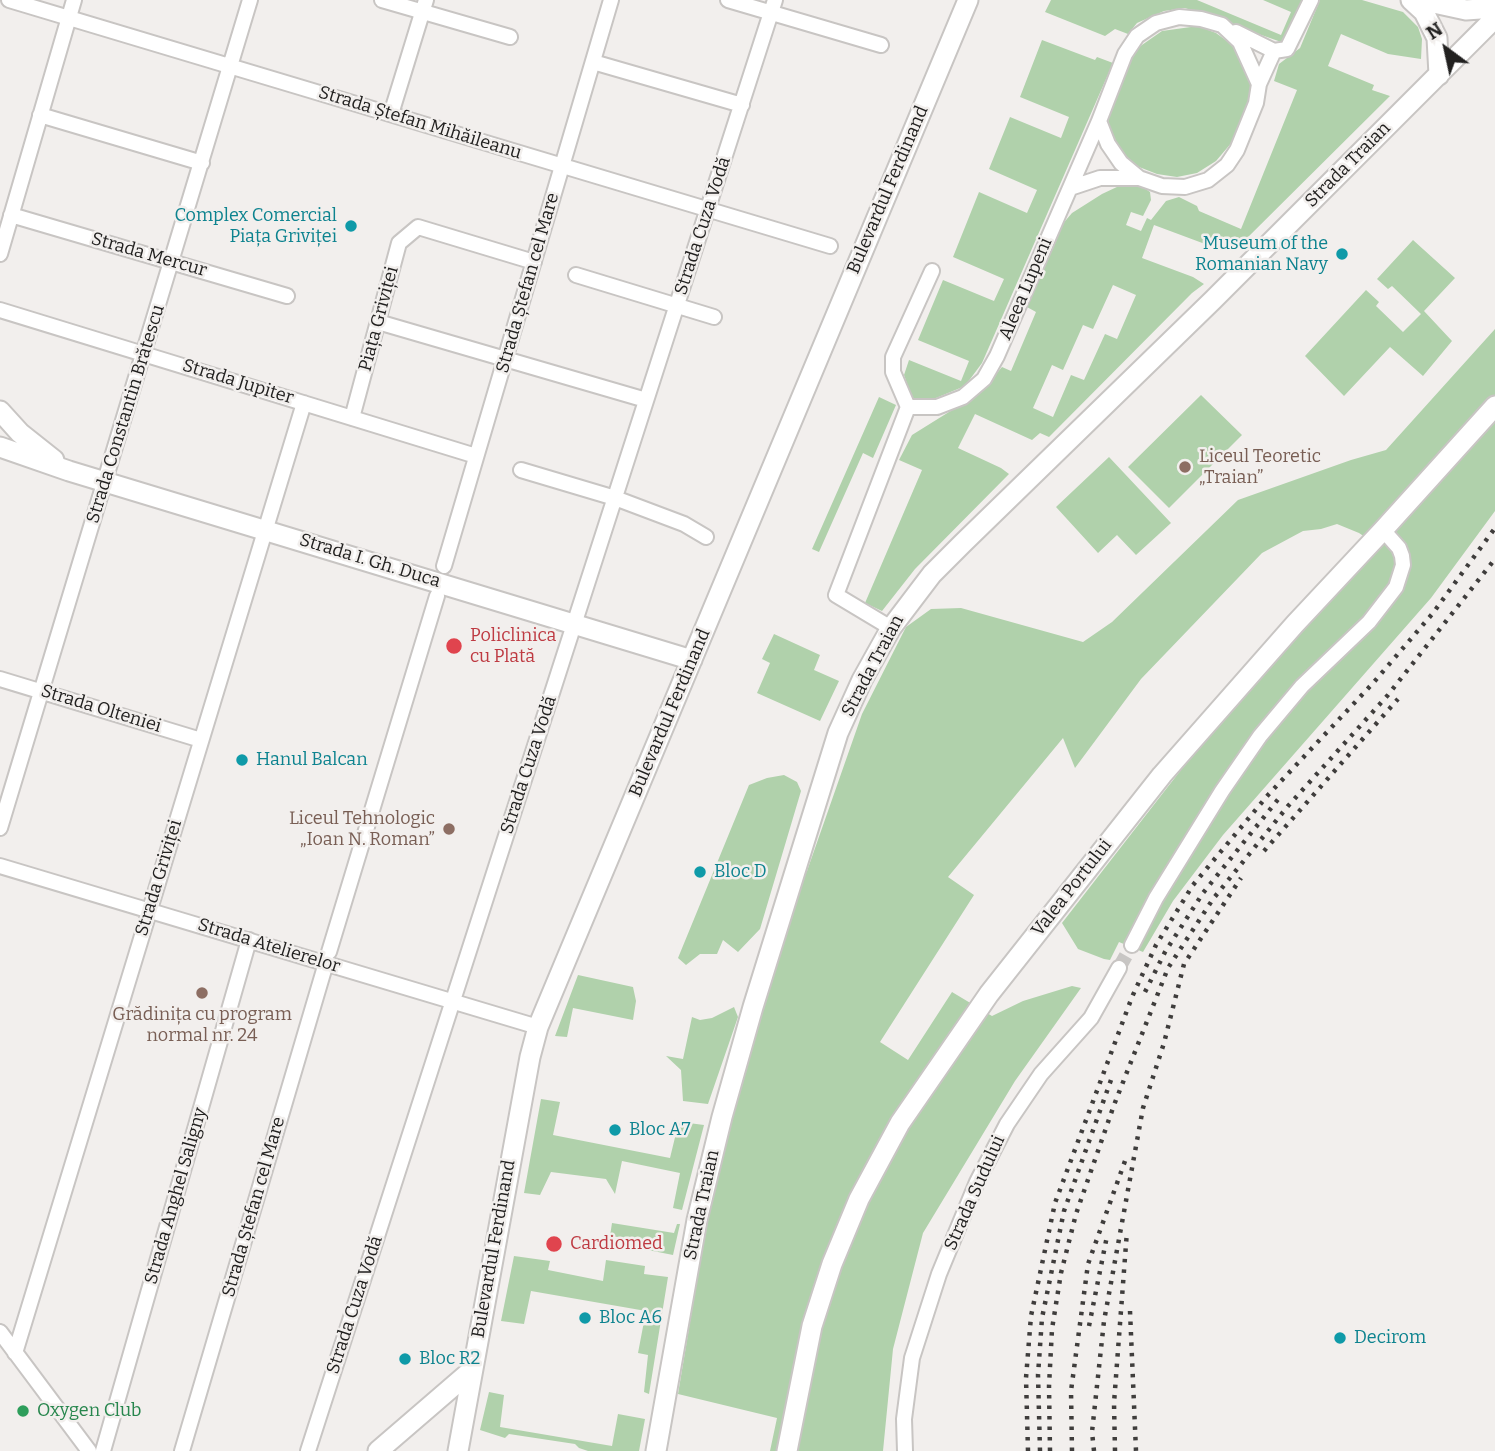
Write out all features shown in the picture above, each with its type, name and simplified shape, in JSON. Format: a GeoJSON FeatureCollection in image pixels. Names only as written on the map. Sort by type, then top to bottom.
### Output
{"type":"FeatureCollection","features":[{"type":"Feature","properties":{"kind":"street","name":"Strada Ștefan Mihăileanu"},"geometry":{"type":"LineString","coordinates":[[9,0],[830,246]]}},
{"type":"Feature","properties":{"kind":"street"},"geometry":{"type":"LineString","coordinates":[[0,254],[74,0]]}},
{"type":"Feature","properties":{"kind":"street","name":"Strada Constantin Brătescu"},"geometry":{"type":"LineString","coordinates":[[0,828],[250,0]]}},
{"type":"Feature","properties":{"kind":"street"},"geometry":{"type":"LineString","coordinates":[[382,0],[424,6],[510,37]]}},
{"type":"Feature","properties":{"kind":"street","name":"Strada Ștefan cel Mare"},"geometry":{"type":"LineString","coordinates":[[444,566],[611,0]]}},
{"type":"Feature","properties":{"kind":"street"},"geometry":{"type":"LineString","coordinates":[[728,0],[773,6],[881,45]]}},
{"type":"Feature","properties":{"kind":"street","name":"Bulevardul Ferdinand"},"geometry":{"type":"LineString","coordinates":[[457,1451],[530,1057],[538,1027],[968,0]]}},
{"type":"Feature","properties":{"kind":"street"},"geometry":{"type":"LineString","coordinates":[[1099,121],[1108,144],[1121,163],[1139,178],[1161,186],[1185,187],[1208,180],[1227,165],[1237,150],[1256,103],[1259,84],[1274,51],[1287,49],[1311,0]]}},
{"type":"Feature","properties":{"kind":"street"},"geometry":{"type":"LineString","coordinates":[[1411,0],[1433,26],[1437,38],[1439,75]]}},
{"type":"Feature","properties":{"kind":"street"},"geometry":{"type":"LineString","coordinates":[[1420,0],[1466,10],[1495,5]]}},
{"type":"Feature","properties":{"kind":"street"},"geometry":{"type":"LineString","coordinates":[[391,114],[424,6]]}},
{"type":"Feature","properties":{"kind":"street","name":"Strada Cuza Vodă"},"geometry":{"type":"LineString","coordinates":[[308,1451],[773,6]]}},
{"type":"Feature","properties":{"kind":"street","name":"Aleea Lupeni"},"geometry":{"type":"LineString","coordinates":[[908,407],[937,407],[963,397],[984,379],[997,356],[1070,188],[1125,54],[1137,36],[1156,23],[1179,17],[1201,19],[1222,25],[1274,51]]}},
{"type":"Feature","properties":{"kind":"street","name":"Strada Traian"},"geometry":{"type":"LineString","coordinates":[[656,1451],[697,1220],[722,1117],[838,733],[862,680],[891,628],[932,574],[1213,300],[1495,18]]}},
{"type":"Feature","properties":{"kind":"street"},"geometry":{"type":"LineString","coordinates":[[1222,25],[1241,42],[1259,84]]}},
{"type":"Feature","properties":{"kind":"street"},"geometry":{"type":"LineString","coordinates":[[593,62],[741,105]]}},
{"type":"Feature","properties":{"kind":"street"},"geometry":{"type":"LineString","coordinates":[[40,115],[202,163]]}},
{"type":"Feature","properties":{"kind":"street"},"geometry":{"type":"LineString","coordinates":[[1070,188],[1100,178],[1139,178]]}},
{"type":"Feature","properties":{"kind":"street","name":"Strada Mercur"},"geometry":{"type":"LineString","coordinates":[[11,215],[287,296]]}},
{"type":"Feature","properties":{"kind":"street","name":"Piața Griviței"},"geometry":{"type":"LineString","coordinates":[[352,418],[400,243],[418,228],[534,262]]}},
{"type":"Feature","properties":{"kind":"street"},"geometry":{"type":"LineString","coordinates":[[891,628],[836,595],[908,407],[893,372],[893,357],[932,271]]}},
{"type":"Feature","properties":{"kind":"street"},"geometry":{"type":"LineString","coordinates":[[576,275],[714,317]]}},
{"type":"Feature","properties":{"kind":"street","name":"Strada Jupiter"},"geometry":{"type":"LineString","coordinates":[[0,310],[476,456]]}},
{"type":"Feature","properties":{"kind":"street"},"geometry":{"type":"LineString","coordinates":[[378,322],[646,400]]}},
{"type":"Feature","properties":{"kind":"street","name":"Strada Griviței"},"geometry":{"type":"LineString","coordinates":[[15,1353],[303,403]]}},
{"type":"Feature","properties":{"kind":"street","name":"Valea Portului"},"geometry":{"type":"LineString","coordinates":[[787,1451],[812,1326],[832,1264],[859,1199],[900,1123],[989,994],[1162,775],[1295,624],[1495,406]]}},
{"type":"Feature","properties":{"kind":"street"},"geometry":{"type":"LineString","coordinates":[[0,430],[20,433],[69,471]]}},
{"type":"Feature","properties":{"kind":"street","name":"Strada I. Gh. Duca"},"geometry":{"type":"LineString","coordinates":[[0,430],[47,463],[69,471],[692,660]]}},
{"type":"Feature","properties":{"kind":"street"},"geometry":{"type":"LineString","coordinates":[[522,470],[615,498],[684,524],[706,537]]}},
{"type":"Feature","properties":{"kind":"street"},"geometry":{"type":"LineString","coordinates":[[1132,945],[1186,850],[1260,736],[1302,686],[1369,622],[1396,587],[1401,574],[1402,556],[1384,530]]}},
{"type":"Feature","properties":{"kind":"street","name":"Strada Ștefan cel Mare"},"geometry":{"type":"LineString","coordinates":[[183,1451],[437,596]]}},
{"type":"Feature","properties":{"kind":"street","name":"Strada Olteniei"},"geometry":{"type":"LineString","coordinates":[[0,679],[201,740]]}},
{"type":"Feature","properties":{"kind":"street","name":"Strada Atelierelor"},"geometry":{"type":"LineString","coordinates":[[0,866],[249,940],[328,958],[538,1027]]}},
{"type":"Feature","properties":{"kind":"street","name":"Strada Anghel Saligny"},"geometry":{"type":"LineString","coordinates":[[103,1451],[249,940]]}},
{"type":"Feature","properties":{"kind":"street","name":"Strada Sudului"},"geometry":{"type":"LineString","coordinates":[[905,1451],[904,1419],[912,1358],[939,1274],[977,1182],[1007,1124],[1041,1074],[1091,1018],[1119,968]]}},
{"type":"Feature","properties":{"kind":"street"},"geometry":{"type":"LineString","coordinates":[[0,1332],[89,1451]]}},
{"type":"Feature","properties":{"kind":"street"},"geometry":{"type":"LineString","coordinates":[[378,1451],[471,1370]]}},
{"type":"Feature","properties":{"kind":"green space"},"geometry":{"type":"Polygon","coordinates":[[[1051,0],[1197,0],[1281,35],[1291,12],[1263,0],[1304,0],[1284,43],[1185,8],[1164,11],[1137,23],[1128,34],[1115,29],[1105,36],[1045,12],[1051,0]]]}},
{"type":"Feature","properties":{"kind":"green space"},"geometry":{"type":"Polygon","coordinates":[[[1320,0],[1362,0],[1403,12],[1418,27],[1422,39],[1421,59],[1388,54],[1341,34],[1328,66],[1374,85],[1372,90],[1390,96],[1237,248],[1208,239],[1205,244],[1154,225],[1142,258],[1193,277],[1204,284],[1049,437],[1040,433],[1032,440],[975,414],[958,448],[1009,474],[915,569],[882,611],[865,603],[922,470],[899,460],[912,435],[981,392],[1002,367],[1011,371],[1036,312],[1027,307],[1060,227],[1072,213],[1102,194],[1119,186],[1140,185],[1150,192],[1151,200],[1143,216],[1131,212],[1126,225],[1141,231],[1147,218],[1151,220],[1166,201],[1179,197],[1197,206],[1199,211],[1241,229],[1297,90],[1274,81],[1279,64],[1300,48],[1320,0]],[[1113,285],[1093,329],[1083,325],[1063,370],[1052,365],[1033,408],[1053,417],[1071,375],[1084,380],[1105,334],[1117,339],[1136,295],[1113,285]]]}},
{"type":"Feature","properties":{"kind":"green space"},"geometry":{"type":"Polygon","coordinates":[[[1198,26],[1216,33],[1238,49],[1251,83],[1247,106],[1233,141],[1216,161],[1197,173],[1177,177],[1157,174],[1134,165],[1121,154],[1108,125],[1110,105],[1123,72],[1139,47],[1162,31],[1198,26]]]}},
{"type":"Feature","properties":{"kind":"green space"},"geometry":{"type":"Polygon","coordinates":[[[1042,40],[1095,60],[1097,57],[1113,63],[982,363],[965,386],[924,403],[914,403],[904,375],[909,360],[961,381],[969,361],[918,340],[943,280],[994,301],[1004,279],[953,257],[979,192],[1027,213],[1037,190],[989,169],[1010,117],[1061,138],[1069,117],[1020,97],[1042,40]]]}},
{"type":"Feature","properties":{"kind":"green space"},"geometry":{"type":"Polygon","coordinates":[[[1413,240],[1455,278],[1424,311],[1452,341],[1423,376],[1390,347],[1344,396],[1305,356],[1366,290],[1379,302],[1376,306],[1403,332],[1421,314],[1392,286],[1388,289],[1377,279],[1413,240]]]}},
{"type":"Feature","properties":{"kind":"green space"},"geometry":{"type":"Polygon","coordinates":[[[1495,329],[1495,511],[1431,598],[1223,835],[1173,901],[1143,952],[1119,942],[1110,960],[1104,959],[1078,949],[1062,923],[1184,766],[1377,545],[1359,533],[1337,524],[1303,531],[1262,553],[1141,679],[1075,768],[1063,738],[948,877],[974,895],[880,1042],[908,1060],[952,992],[992,1016],[1023,1001],[1072,986],[1081,988],[1015,1081],[923,1233],[893,1349],[883,1451],[770,1451],[777,1418],[678,1394],[710,1202],[737,1094],[804,871],[807,871],[862,714],[906,627],[931,609],[961,608],[1083,642],[1112,622],[1238,500],[1386,450],[1495,329]]]}},
{"type":"Feature","properties":{"kind":"green space"},"geometry":{"type":"Polygon","coordinates":[[[1201,395],[1242,435],[1169,508],[1128,467],[1201,395]]]}},
{"type":"Feature","properties":{"kind":"green space"},"geometry":{"type":"Polygon","coordinates":[[[879,397],[896,405],[873,458],[863,453],[819,552],[812,549],[879,397]]]}},
{"type":"Feature","properties":{"kind":"green space"},"geometry":{"type":"Polygon","coordinates":[[[1109,457],[1171,523],[1136,555],[1117,535],[1098,553],[1056,507],[1109,457]]]}},
{"type":"Feature","properties":{"kind":"green space"},"geometry":{"type":"Polygon","coordinates":[[[774,634],[820,655],[814,670],[839,681],[820,721],[757,693],[770,663],[762,659],[774,634]]]}},
{"type":"Feature","properties":{"kind":"green space"},"geometry":{"type":"Polygon","coordinates":[[[784,775],[797,782],[801,791],[760,929],[738,952],[723,940],[717,954],[700,954],[686,965],[678,958],[749,785],[784,775]]]}},
{"type":"Feature","properties":{"kind":"green space"},"geometry":{"type":"Polygon","coordinates":[[[578,975],[633,987],[636,1001],[633,1020],[573,1008],[567,1037],[555,1036],[578,975]]]}},
{"type":"Feature","properties":{"kind":"green space"},"geometry":{"type":"Polygon","coordinates":[[[734,1007],[738,1017],[708,1104],[683,1101],[681,1070],[666,1056],[683,1059],[692,1017],[700,1020],[712,1018],[734,1007]]]}},
{"type":"Feature","properties":{"kind":"green space"},"geometry":{"type":"Polygon","coordinates":[[[541,1099],[560,1102],[553,1135],[670,1158],[681,1122],[704,1125],[682,1210],[673,1208],[680,1173],[622,1161],[615,1194],[606,1179],[551,1172],[540,1195],[524,1193],[541,1099]]]}},
{"type":"Feature","properties":{"kind":"green space"},"geometry":{"type":"Polygon","coordinates":[[[612,1223],[674,1233],[677,1224],[680,1224],[673,1255],[648,1250],[649,1241],[610,1236],[612,1223]]]}},
{"type":"Feature","properties":{"kind":"green space"},"geometry":{"type":"Polygon","coordinates":[[[514,1256],[550,1261],[548,1270],[603,1281],[606,1260],[645,1266],[644,1274],[668,1277],[649,1394],[644,1392],[648,1355],[638,1353],[646,1311],[531,1291],[524,1324],[501,1321],[514,1256]]]}},
{"type":"Feature","properties":{"kind":"green space"},"geometry":{"type":"Polygon","coordinates":[[[489,1392],[504,1395],[500,1427],[612,1446],[618,1414],[645,1419],[639,1451],[588,1451],[575,1444],[509,1434],[505,1438],[480,1430],[489,1392]]]}},
{"type":"Feature","properties":{"kind":"tunnel"},"geometry":{"type":"LineString","coordinates":[[1119,968],[1132,945]]}},
{"type":"Feature","properties":{"kind":"railway"},"geometry":{"type":"LineString","coordinates":[[1028,1451],[1026,1378],[1031,1316],[1055,1203],[1132,997],[1156,945],[1193,885],[1268,795],[1374,682],[1433,613],[1495,528]]}},
{"type":"Feature","properties":{"kind":"railway"},"geometry":{"type":"LineString","coordinates":[[1050,1451],[1052,1329],[1061,1273],[1076,1214],[1114,1105],[1168,968],[1213,899],[1288,806],[1388,695],[1495,559]]}},
{"type":"Feature","properties":{"kind":"railway"},"geometry":{"type":"LineString","coordinates":[[1264,851],[1398,699]]}},
{"type":"Feature","properties":{"kind":"railway"},"geometry":{"type":"LineString","coordinates":[[1145,992],[1165,952],[1203,893],[1280,797]]}},
{"type":"Feature","properties":{"kind":"railway"},"geometry":{"type":"LineString","coordinates":[[1094,1451],[1092,1432],[1104,1321],[1143,1108],[1164,1043],[1184,964],[1241,878]]}},
{"type":"Feature","properties":{"kind":"railway"},"geometry":{"type":"LineString","coordinates":[[1040,1451],[1038,1375],[1042,1318],[1064,1211],[1111,1080]]}},
{"type":"Feature","properties":{"kind":"railway"},"geometry":{"type":"LineString","coordinates":[[1072,1451],[1071,1391],[1088,1264],[1125,1161]]}},
{"type":"Feature","properties":{"kind":"railway"},"geometry":{"type":"LineString","coordinates":[[1115,1451],[1114,1403],[1127,1231]]}},
{"type":"Feature","properties":{"kind":"railway"},"geometry":{"type":"LineString","coordinates":[[1089,1326],[1107,1236]]}},
{"type":"Feature","properties":{"kind":"railway"},"geometry":{"type":"LineString","coordinates":[[1130,1311],[1136,1451]]}},
{"type":"Feature","properties":{"kind":"place","name":"Complex Comercial Piața Griviței"},"geometry":{"type":"Point","coordinates":[351,226]}},
{"type":"Feature","properties":{"kind":"place","name":"Museum of the Romanian Navy"},"geometry":{"type":"Point","coordinates":[1342,254]}},
{"type":"Feature","properties":{"kind":"place","name":"Liceul Teoretic „Traian”"},"geometry":{"type":"Point","coordinates":[1185,467]}},
{"type":"Feature","properties":{"kind":"place","name":"Policlinica cu Plată"},"geometry":{"type":"Point","coordinates":[454,646]}},
{"type":"Feature","properties":{"kind":"place","name":"Hanul Balcan"},"geometry":{"type":"Point","coordinates":[242,760]}},
{"type":"Feature","properties":{"kind":"place","name":"Liceul Tehnologic „Ioan N. Roman”"},"geometry":{"type":"Point","coordinates":[449,829]}},
{"type":"Feature","properties":{"kind":"place","name":"Bloc D"},"geometry":{"type":"Point","coordinates":[700,872]}},
{"type":"Feature","properties":{"kind":"place","name":"Grădinița cu program normal nr. 24"},"geometry":{"type":"Point","coordinates":[202,993]}},
{"type":"Feature","properties":{"kind":"place","name":"Bloc A7"},"geometry":{"type":"Point","coordinates":[615,1130]}},
{"type":"Feature","properties":{"kind":"place","name":"Cardiomed"},"geometry":{"type":"Point","coordinates":[554,1244]}},
{"type":"Feature","properties":{"kind":"place","name":"Bloc A6"},"geometry":{"type":"Point","coordinates":[585,1318]}},
{"type":"Feature","properties":{"kind":"place","name":"Decirom"},"geometry":{"type":"Point","coordinates":[1340,1338]}},
{"type":"Feature","properties":{"kind":"place","name":"Bloc R2"},"geometry":{"type":"Point","coordinates":[405,1359]}},
{"type":"Feature","properties":{"kind":"place","name":"Oxygen Club"},"geometry":{"type":"Point","coordinates":[23,1411]}}]}
